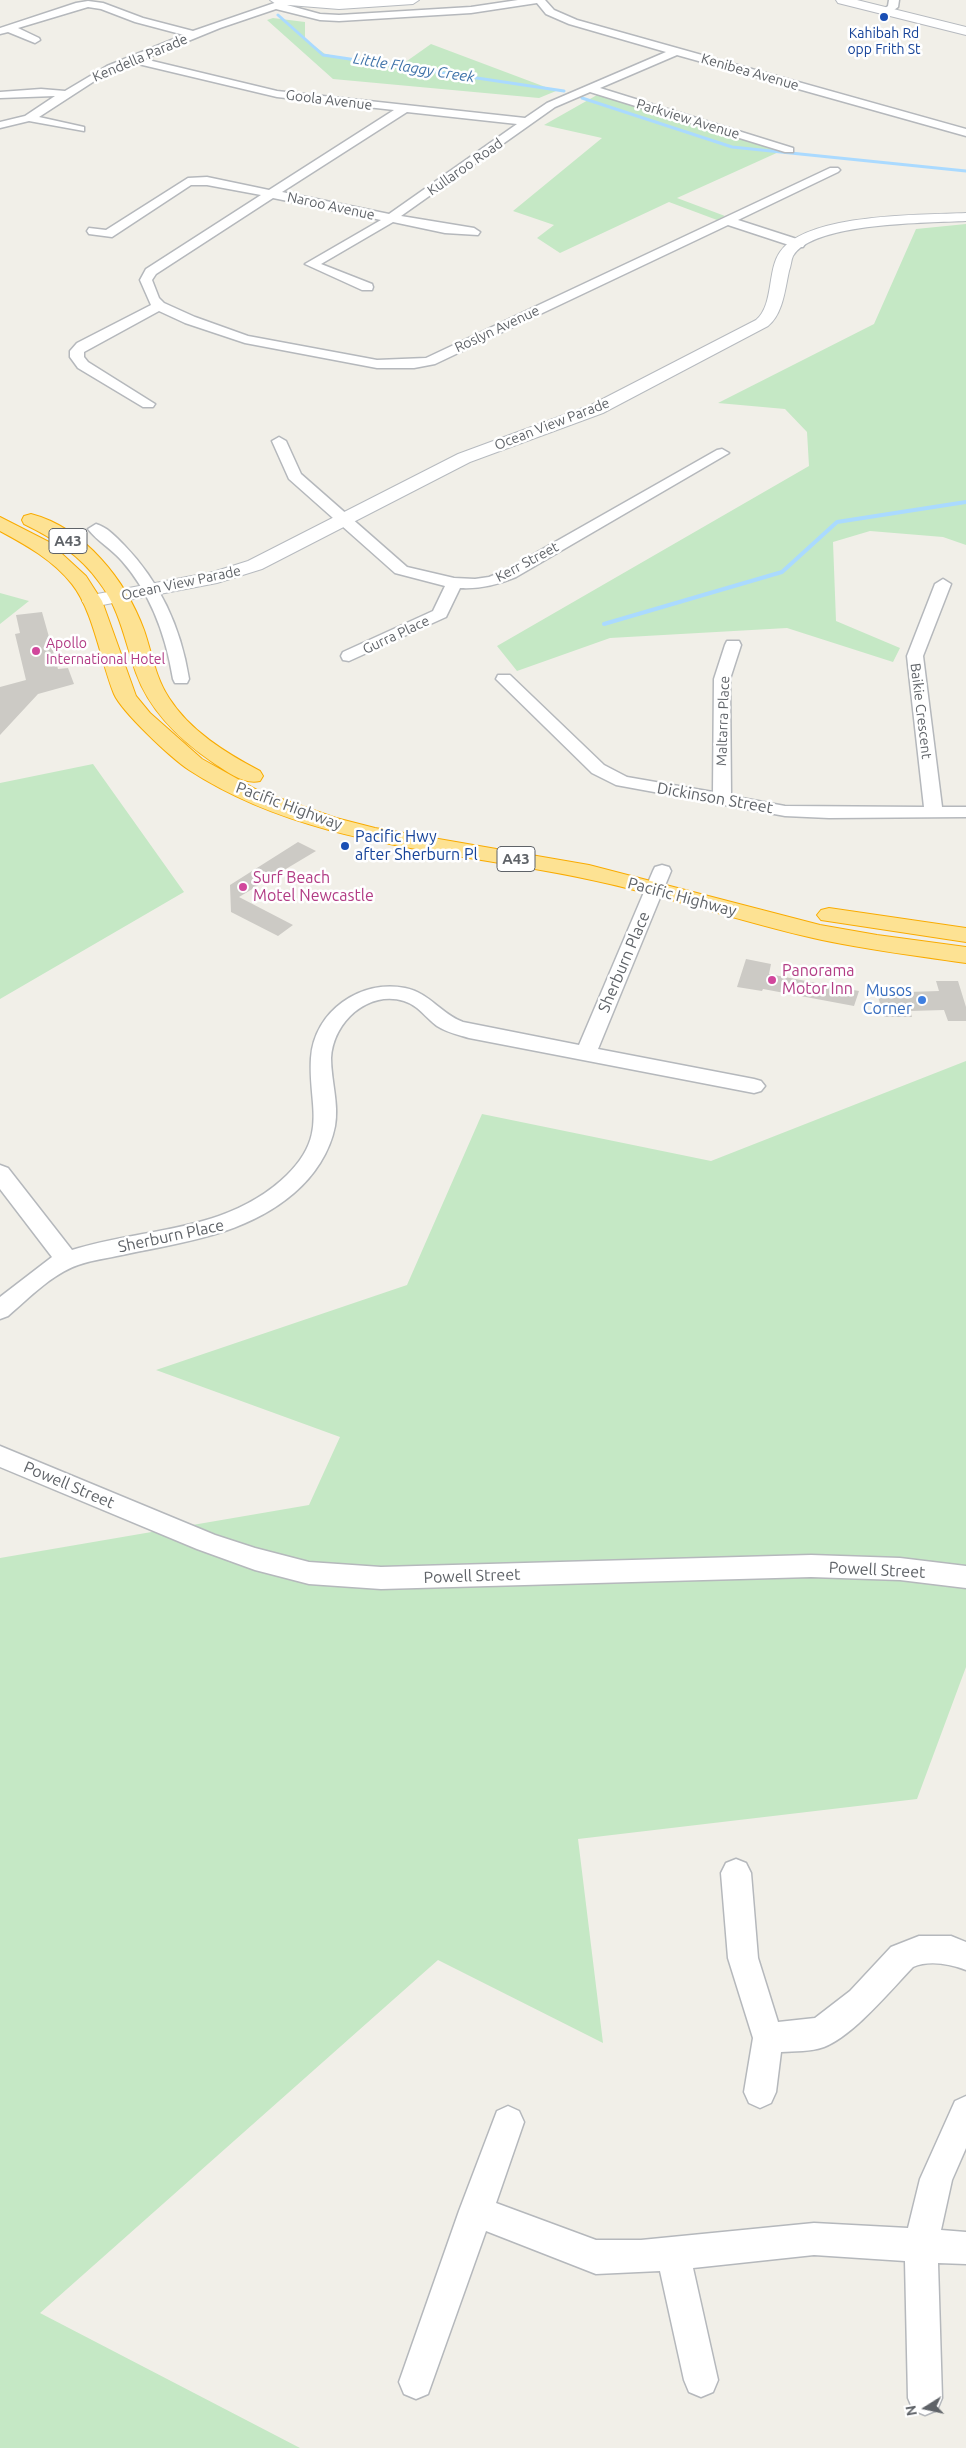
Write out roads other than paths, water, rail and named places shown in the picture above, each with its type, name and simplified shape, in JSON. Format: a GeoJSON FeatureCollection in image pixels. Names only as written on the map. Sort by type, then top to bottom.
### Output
{"type":"FeatureCollection","features":[{"type":"Feature","properties":{"kind":"highway","name":"Pacific Highway"},"geometry":{"type":"LineString","coordinates":[[0,507],[42,525],[66,540],[106,574],[126,606],[146,671],[158,697],[171,716],[199,742],[230,765],[264,783],[330,808],[374,820],[532,843],[596,855],[658,880],[820,932],[878,943],[966,955]]}},
{"type":"Feature","properties":{"kind":"highway","name":"Pacific Highway"},"geometry":{"type":"LineString","coordinates":[[0,523],[11,527],[52,554],[79,580],[92,601],[126,697],[143,717],[166,741],[194,764],[251,796],[328,823],[374,835],[589,872],[658,880],[748,896],[824,914],[966,935]]}},
{"type":"Feature","properties":{"kind":"street"},"geometry":{"type":"LineString","coordinates":[[280,3],[339,5],[413,0]]}},
{"type":"Feature","properties":{"kind":"street"},"geometry":{"type":"LineString","coordinates":[[280,3],[320,17],[339,18],[470,10],[539,0]]}},
{"type":"Feature","properties":{"kind":"street","name":"Kenibea Avenue"},"geometry":{"type":"LineString","coordinates":[[539,0],[544,7],[565,19],[966,133]]}},
{"type":"Feature","properties":{"kind":"street"},"geometry":{"type":"LineString","coordinates":[[842,0],[966,31]]}},
{"type":"Feature","properties":{"kind":"street"},"geometry":{"type":"LineString","coordinates":[[886,11],[893,7],[894,0]]}},
{"type":"Feature","properties":{"kind":"street"},"geometry":{"type":"LineString","coordinates":[[5,29],[86,2],[100,4],[138,19],[195,34]]}},
{"type":"Feature","properties":{"kind":"street","name":"Kendella Parade"},"geometry":{"type":"LineString","coordinates":[[0,125],[29,118],[92,78],[133,59],[280,3]]}},
{"type":"Feature","properties":{"kind":"street"},"geometry":{"type":"LineString","coordinates":[[5,29],[35,40]]}},
{"type":"Feature","properties":{"kind":"street","name":"Kullaroo Road"},"geometry":{"type":"LineString","coordinates":[[367,287],[311,264],[391,218],[556,102],[677,52]]}},
{"type":"Feature","properties":{"kind":"street","name":"Goola Avenue"},"geometry":{"type":"LineString","coordinates":[[133,59],[252,90],[529,122]]}},
{"type":"Feature","properties":{"kind":"street","name":"Parkview Avenue"},"geometry":{"type":"LineString","coordinates":[[588,88],[789,150]]}},
{"type":"Feature","properties":{"kind":"street"},"geometry":{"type":"LineString","coordinates":[[0,95],[41,92],[66,94]]}},
{"type":"Feature","properties":{"kind":"street"},"geometry":{"type":"LineString","coordinates":[[148,404],[83,365],[77,357],[82,346],[159,306],[149,292],[164,278],[219,240],[241,214],[404,109]]}},
{"type":"Feature","properties":{"kind":"street"},"geometry":{"type":"LineString","coordinates":[[29,118],[80,129]]}},
{"type":"Feature","properties":{"kind":"street","name":"Roslyn Avenue"},"geometry":{"type":"LineString","coordinates":[[159,306],[224,333],[267,345],[377,364],[414,364],[430,361],[834,170]]}},
{"type":"Feature","properties":{"kind":"street","name":"Naroo Avenue"},"geometry":{"type":"LineString","coordinates":[[95,236],[108,234],[188,182],[213,181],[445,229],[474,232]]}},
{"type":"Feature","properties":{"kind":"street","name":"Ocean View Parade"},"geometry":{"type":"LineString","coordinates":[[92,601],[236,572],[255,565],[464,458],[598,409],[762,323],[768,318],[771,310],[786,254],[799,244],[828,230],[846,225],[966,217]]}},
{"type":"Feature","properties":{"kind":"street"},"geometry":{"type":"LineString","coordinates":[[729,221],[799,244]]}},
{"type":"Feature","properties":{"kind":"street","name":"Kerr Street"},"geometry":{"type":"LineString","coordinates":[[279,441],[294,476],[402,570],[454,583],[474,584],[493,581],[510,574],[722,454]]}},
{"type":"Feature","properties":{"kind":"street"},"geometry":{"type":"LineString","coordinates":[[96,529],[120,548],[151,590],[171,635],[178,658],[181,679]]}},
{"type":"Feature","properties":{"kind":"street","name":"Gurra Place"},"geometry":{"type":"LineString","coordinates":[[349,656],[440,614],[454,583]]}},
{"type":"Feature","properties":{"kind":"street","name":"Baikie Crescent"},"geometry":{"type":"LineString","coordinates":[[934,812],[914,656],[943,584]]}},
{"type":"Feature","properties":{"kind":"street","name":"Maltarra Place"},"geometry":{"type":"LineString","coordinates":[[722,798],[722,679],[733,645]]}},
{"type":"Feature","properties":{"kind":"street","name":"Dickinson Street"},"geometry":{"type":"LineString","coordinates":[[504,679],[598,769],[622,781],[785,811],[828,813],[966,812]]}},
{"type":"Feature","properties":{"kind":"street","name":"Sherburn Place"},"geometry":{"type":"LineString","coordinates":[[586,1053],[658,880]]}},
{"type":"Feature","properties":{"kind":"street","name":"Sherburn Place"},"geometry":{"type":"LineString","coordinates":[[0,1310],[32,1283],[67,1260],[128,1245],[198,1233],[234,1222],[269,1202],[295,1180],[315,1153],[324,1124],[321,1055],[330,1032],[342,1012],[359,999],[385,994],[411,996],[433,1010],[446,1022],[468,1031],[754,1086]]}},
{"type":"Feature","properties":{"kind":"street"},"geometry":{"type":"LineString","coordinates":[[0,1173],[67,1260]]}},
{"type":"Feature","properties":{"kind":"street","name":"Powell Street"},"geometry":{"type":"LineString","coordinates":[[0,1456],[206,1542],[255,1560],[310,1573],[381,1578],[811,1566],[900,1569],[966,1577]]}},
{"type":"Feature","properties":{"kind":"street"},"geometry":{"type":"LineString","coordinates":[[736,1873],[743,1958],[768,2038],[760,2092]]}},
{"type":"Feature","properties":{"kind":"street"},"geometry":{"type":"LineString","coordinates":[[768,2038],[821,2032],[861,2001],[902,1957],[919,1950],[951,1950],[966,1956]]}},
{"type":"Feature","properties":{"kind":"street"},"geometry":{"type":"LineString","coordinates":[[924,2398],[921,2245],[936,2179],[966,2112]]}},
{"type":"Feature","properties":{"kind":"street"},"geometry":{"type":"LineString","coordinates":[[416,2382],[508,2122]]}},
{"type":"Feature","properties":{"kind":"street"},"geometry":{"type":"LineString","coordinates":[[475,2211],[596,2258],[673,2254],[814,2239],[966,2248]]}},
{"type":"Feature","properties":{"kind":"street"},"geometry":{"type":"LineString","coordinates":[[673,2254],[701,2380]]}},
{"type":"Feature","properties":{"kind":"waterway","name":"Little Flaggy Creek"},"geometry":{"type":"LineString","coordinates":[[278,15],[323,55],[564,91]]}},
{"type":"Feature","properties":{"kind":"waterway"},"geometry":{"type":"LineString","coordinates":[[582,98],[732,147],[966,171]]}},
{"type":"Feature","properties":{"kind":"waterway"},"geometry":{"type":"LineString","coordinates":[[604,624],[782,572],[837,522],[966,502]]}},
{"type":"Feature","properties":{"kind":"place","name":"Kahibah Rd opp Frith St"},"geometry":{"type":"Point","coordinates":[884,17]}},
{"type":"Feature","properties":{"kind":"place","name":"Apollo International Hotel"},"geometry":{"type":"Point","coordinates":[36,651]}},
{"type":"Feature","properties":{"kind":"place","name":"Pacific Hwy after Sherburn Pl"},"geometry":{"type":"Point","coordinates":[345,846]}},
{"type":"Feature","properties":{"kind":"place","name":"Surf Beach Motel Newcastle"},"geometry":{"type":"Point","coordinates":[243,887]}},
{"type":"Feature","properties":{"kind":"place","name":"Panorama Motor Inn"},"geometry":{"type":"Point","coordinates":[772,980]}},
{"type":"Feature","properties":{"kind":"place","name":"Musos Corner"},"geometry":{"type":"Point","coordinates":[922,1000]}}]}
